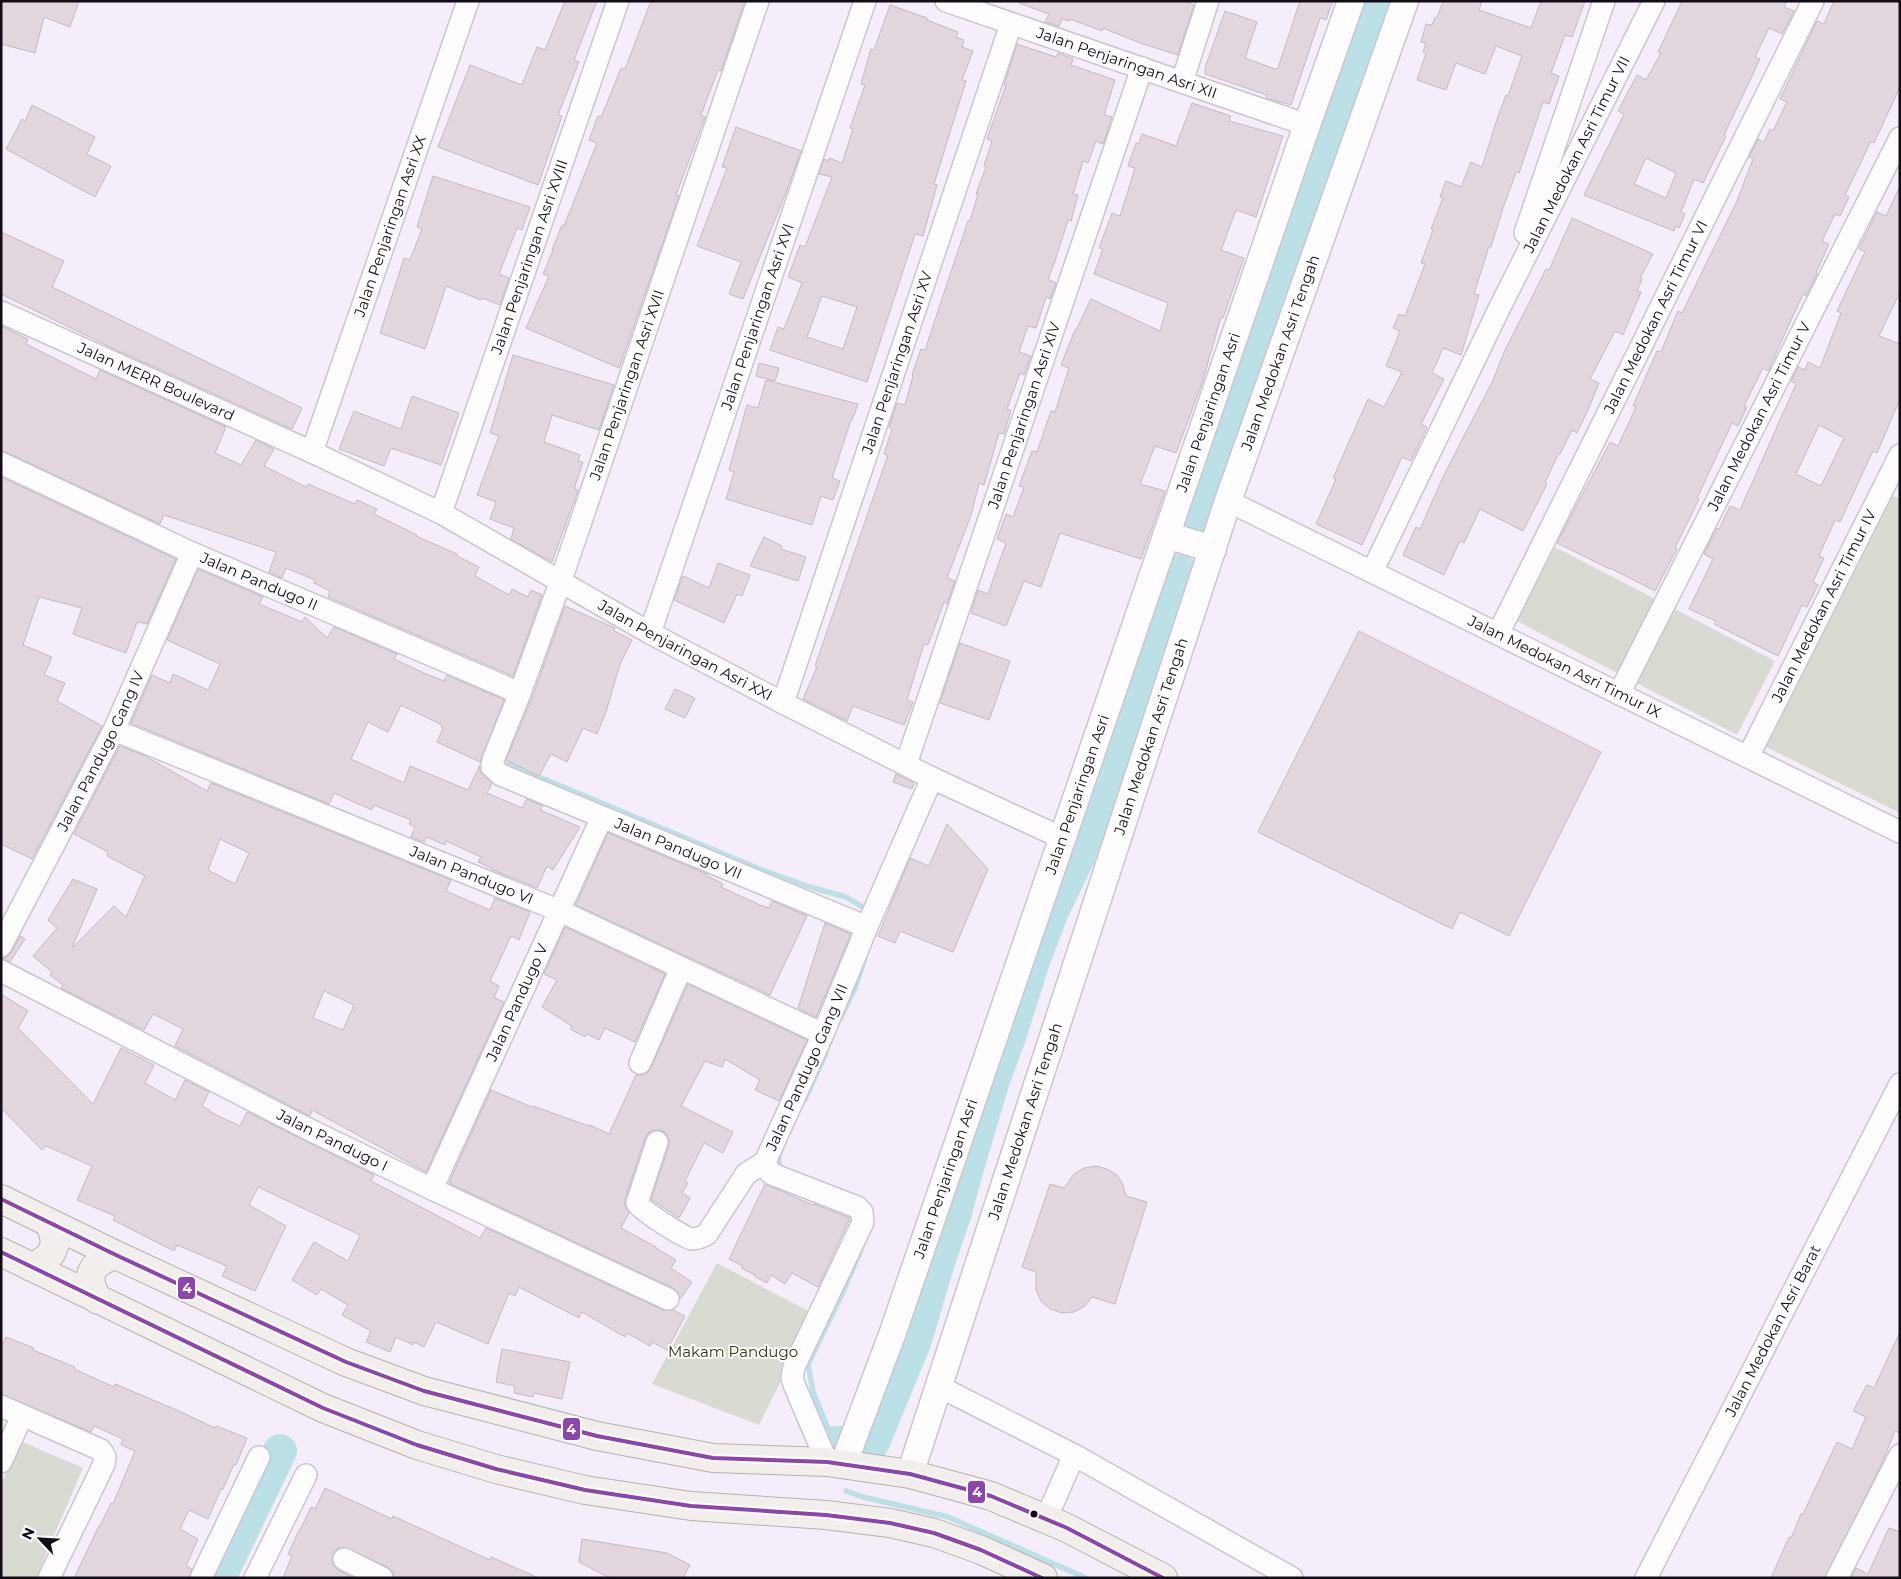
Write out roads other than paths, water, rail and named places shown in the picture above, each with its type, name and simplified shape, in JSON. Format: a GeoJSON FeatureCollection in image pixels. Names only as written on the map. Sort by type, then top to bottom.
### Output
{"type":"FeatureCollection","features":[{"type":"Feature","properties":{"kind":"main road"},"geometry":{"type":"LineString","coordinates":[[1,1199],[116,1255],[346,1362],[424,1391],[597,1436],[712,1458],[844,1451],[910,1474],[991,1496],[1067,1528],[1163,1578]]}},
{"type":"Feature","properties":{"kind":"main road"},"geometry":{"type":"LineString","coordinates":[[31,1267],[45,1260],[52,1252],[55,1241],[54,1232],[48,1222]]}},
{"type":"Feature","properties":{"kind":"main road"},"geometry":{"type":"LineString","coordinates":[[1,1252],[323,1408],[417,1445],[496,1469],[585,1490],[664,1503],[826,1515],[890,1522],[934,1533],[962,1543],[1038,1576]]}},
{"type":"Feature","properties":{"kind":"main road"},"geometry":{"type":"LineString","coordinates":[[98,1300],[90,1285],[91,1275],[97,1264],[103,1259],[116,1255]]}},
{"type":"Feature","properties":{"kind":"street","name":"Jalan Penjaringan Asri XX"},"geometry":{"type":"LineString","coordinates":[[312,452],[468,1]]}},
{"type":"Feature","properties":{"kind":"street","name":"Jalan Penjaringan Asri XVIII"},"geometry":{"type":"LineString","coordinates":[[441,513],[618,1]]}},
{"type":"Feature","properties":{"kind":"street","name":"Jalan Penjaringan Asri XVII"},"geometry":{"type":"LineString","coordinates":[[492,767],[560,583],[758,1]]}},
{"type":"Feature","properties":{"kind":"street","name":"Jalan Penjaringan Asri XVI"},"geometry":{"type":"LineString","coordinates":[[650,633],[865,1]]}},
{"type":"Feature","properties":{"kind":"street","name":"Jalan Penjaringan Asri XII"},"geometry":{"type":"LineString","coordinates":[[946,1],[1307,125]]}},
{"type":"Feature","properties":{"kind":"street"},"geometry":{"type":"LineString","coordinates":[[1182,82],[1208,1]]}},
{"type":"Feature","properties":{"kind":"street","name":"Jalan Penjaringan Asri"},"geometry":{"type":"LineString","coordinates":[[844,1451],[899,1314],[1351,1]]}},
{"type":"Feature","properties":{"kind":"street","name":"Jalan Medokan Asri Tengah"},"geometry":{"type":"LineString","coordinates":[[910,1474],[1228,501],[1405,1]]}},
{"type":"Feature","properties":{"kind":"street","name":"Jalan Medokan Asri Timur VII"},"geometry":{"type":"LineString","coordinates":[[1499,309],[1604,1]]}},
{"type":"Feature","properties":{"kind":"street","name":"Jalan Medokan Asri Timur VII"},"geometry":{"type":"LineString","coordinates":[[1372,572],[1499,309],[1654,1]]}},
{"type":"Feature","properties":{"kind":"street","name":"Jalan Medokan Asri Timur VI"},"geometry":{"type":"LineString","coordinates":[[1498,634],[1813,1]]}},
{"type":"Feature","properties":{"kind":"street","name":"Jalan Penjaringan Asri XV"},"geometry":{"type":"LineString","coordinates":[[783,703],[1011,24]]}},
{"type":"Feature","properties":{"kind":"street","name":"Jalan Penjaringan Asri XIV"},"geometry":{"type":"LineString","coordinates":[[906,764],[1142,68]]}},
{"type":"Feature","properties":{"kind":"street","name":"Jalan Medokan Asri Timur V"},"geometry":{"type":"LineString","coordinates":[[1619,694],[1900,138]]}},
{"type":"Feature","properties":{"kind":"street","name":"Jalan MERR Boulevard"},"geometry":{"type":"LineString","coordinates":[[1,312],[312,452]]}},
{"type":"Feature","properties":{"kind":"street","name":"Jalan Penjaringan Asri XXI"},"geometry":{"type":"LineString","coordinates":[[312,452],[441,513],[560,583],[783,703],[932,778],[1062,838]]}},
{"type":"Feature","properties":{"kind":"street","name":"Jalan Medokan Asri Timur IV"},"geometry":{"type":"LineString","coordinates":[[1748,758],[1900,455]]}},
{"type":"Feature","properties":{"kind":"street","name":"Jalan Pandugo II"},"geometry":{"type":"LineString","coordinates":[[1,463],[192,553],[520,693]]}},
{"type":"Feature","properties":{"kind":"street","name":"Jalan Medokan Asri Timur IX"},"geometry":{"type":"LineString","coordinates":[[1228,501],[1900,832]]}},
{"type":"Feature","properties":{"kind":"street"},"geometry":{"type":"LineString","coordinates":[[1166,535],[1213,549]]}},
{"type":"Feature","properties":{"kind":"street","name":"Jalan Pandugo Gang IV"},"geometry":{"type":"LineString","coordinates":[[1,946],[114,730],[192,553]]}},
{"type":"Feature","properties":{"kind":"street","name":"Jalan Pandugo VI"},"geometry":{"type":"LineString","coordinates":[[114,730],[560,910],[823,1034]]}},
{"type":"Feature","properties":{"kind":"street","name":"Jalan Pandugo VII"},"geometry":{"type":"LineString","coordinates":[[492,767],[501,775],[602,817],[870,919]]}},
{"type":"Feature","properties":{"kind":"street"},"geometry":{"type":"LineString","coordinates":[[870,919],[932,778]]}},
{"type":"Feature","properties":{"kind":"street","name":"Jalan Pandugo V"},"geometry":{"type":"LineString","coordinates":[[432,1189],[602,817]]}},
{"type":"Feature","properties":{"kind":"street","name":"Jalan Pandugo Gang VII"},"geometry":{"type":"LineString","coordinates":[[844,1451],[795,1387],[792,1378],[794,1367],[862,1222],[862,1212],[857,1207],[770,1173],[765,1162],[823,1034],[870,919]]}},
{"type":"Feature","properties":{"kind":"street"},"geometry":{"type":"LineString","coordinates":[[640,1063],[681,968]]}},
{"type":"Feature","properties":{"kind":"street","name":"Jalan Pandugo I"},"geometry":{"type":"LineString","coordinates":[[1,971],[298,1123],[432,1189],[668,1299]]}},
{"type":"Feature","properties":{"kind":"street","name":"Jalan Medokan Asri Barat"},"geometry":{"type":"LineString","coordinates":[[1646,1578],[1900,1084]]}},
{"type":"Feature","properties":{"kind":"street"},"geometry":{"type":"LineString","coordinates":[[657,1142],[637,1203],[645,1212],[689,1239],[702,1238],[707,1234],[746,1174],[765,1162]]}},
{"type":"Feature","properties":{"kind":"street"},"geometry":{"type":"LineString","coordinates":[[938,1386],[1074,1455],[1292,1578]]}},
{"type":"Feature","properties":{"kind":"street"},"geometry":{"type":"LineString","coordinates":[[1,1406],[101,1450],[105,1457],[104,1464],[49,1578]]}},
{"type":"Feature","properties":{"kind":"street"},"geometry":{"type":"LineString","coordinates":[[1,1462],[22,1416]]}},
{"type":"Feature","properties":{"kind":"street"},"geometry":{"type":"LineString","coordinates":[[1046,1519],[1074,1455]]}},
{"type":"Feature","properties":{"kind":"street"},"geometry":{"type":"LineString","coordinates":[[1837,1578],[1900,1455]]}},
{"type":"Feature","properties":{"kind":"street"},"geometry":{"type":"LineString","coordinates":[[201,1578],[259,1457]]}},
{"type":"Feature","properties":{"kind":"street"},"geometry":{"type":"LineString","coordinates":[[255,1578],[306,1475]]}},
{"type":"Feature","properties":{"kind":"street"},"geometry":{"type":"LineString","coordinates":[[344,1559],[382,1578]]}},
{"type":"Feature","properties":{"kind":"waterway"},"geometry":{"type":"LineString","coordinates":[[1195,526],[1375,1]]}},
{"type":"Feature","properties":{"kind":"waterway"},"geometry":{"type":"LineString","coordinates":[[834,1443],[873,1442],[915,1340],[955,1212],[993,1080],[1032,964],[1052,911],[1092,828],[1180,571]]}},
{"type":"Feature","properties":{"kind":"waterway"},"geometry":{"type":"LineString","coordinates":[[508,764],[762,870],[846,897],[869,911]]}},
{"type":"Feature","properties":{"kind":"waterway"},"geometry":{"type":"LineString","coordinates":[[840,1019],[855,988],[865,958]]}},
{"type":"Feature","properties":{"kind":"waterway"},"geometry":{"type":"LineString","coordinates":[[805,1099],[826,1053]]}},
{"type":"Feature","properties":{"kind":"waterway"},"geometry":{"type":"LineString","coordinates":[[781,1150],[779,1166],[782,1169]]}},
{"type":"Feature","properties":{"kind":"waterway"},"geometry":{"type":"LineString","coordinates":[[834,1443],[813,1392],[808,1364],[860,1252]]}},
{"type":"Feature","properties":{"kind":"waterway"},"geometry":{"type":"LineString","coordinates":[[219,1578],[280,1451]]}},
{"type":"Feature","properties":{"kind":"waterway"},"geometry":{"type":"LineString","coordinates":[[846,1491],[863,1497],[948,1517],[1086,1578]]}},
{"type":"Feature","properties":{"kind":"park label","name":"Makam Pandugo"},"geometry":{"type":"Point","coordinates":[733,1352]}}]}
